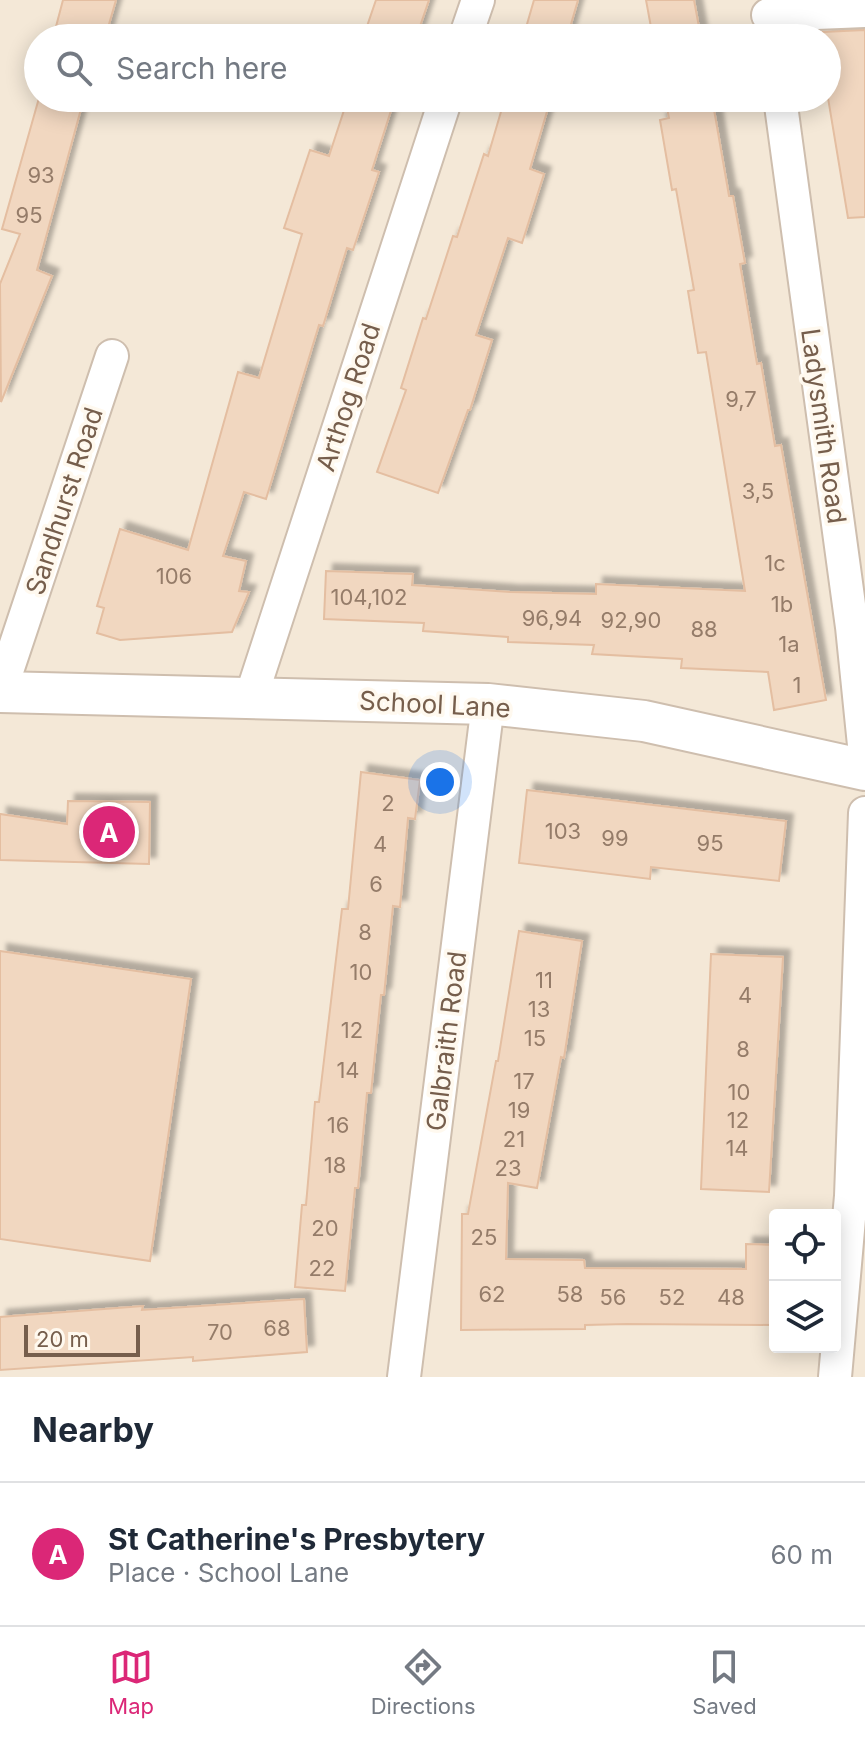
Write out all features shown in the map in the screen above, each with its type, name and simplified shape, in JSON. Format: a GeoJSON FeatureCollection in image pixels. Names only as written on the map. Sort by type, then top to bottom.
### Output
{"type":"FeatureCollection","features":[{"type":"Feature","properties":{"kind":"street"},"geometry":{"type":"LineString","coordinates":[[470,24],[478,0]]}},
{"type":"Feature","properties":{"kind":"street"},"geometry":{"type":"LineString","coordinates":[[769,18],[865,11]]}},
{"type":"Feature","properties":{"kind":"street","name":"Arthog Road"},"geometry":{"type":"LineString","coordinates":[[251,697],[441,112]]}},
{"type":"Feature","properties":{"kind":"street","name":"Ladysmith Road"},"geometry":{"type":"LineString","coordinates":[[782,112],[852,627],[865,755]]}},
{"type":"Feature","properties":{"kind":"street","name":"Sandhurst Road"},"geometry":{"type":"LineString","coordinates":[[0,692],[112,356]]}},
{"type":"Feature","properties":{"kind":"street","name":"School Lane"},"geometry":{"type":"LineString","coordinates":[[0,692],[488,704],[644,721],[865,770]]}},
{"type":"Feature","properties":{"kind":"street","name":"Galbraith Road"},"geometry":{"type":"LineString","coordinates":[[404,1377],[488,704]]}},
{"type":"Feature","properties":{"kind":"street"},"geometry":{"type":"LineString","coordinates":[[835,1377],[851,1196],[865,813]]}},
{"type":"Feature","properties":{"kind":"shaded area"},"geometry":{"type":"Polygon","coordinates":[[[0,0],[865,0],[865,1377],[0,1377],[0,0]]]}},
{"type":"Feature","properties":{"kind":"building"},"geometry":{"type":"Polygon","coordinates":[[[63,0],[116,0],[109,24],[57,24],[63,0]]]}},
{"type":"Feature","properties":{"kind":"building"},"geometry":{"type":"Polygon","coordinates":[[[376,0],[429,0],[421,24],[368,24],[376,0]]]}},
{"type":"Feature","properties":{"kind":"building"},"geometry":{"type":"Polygon","coordinates":[[[534,0],[578,0],[571,24],[527,24],[534,0]]]}},
{"type":"Feature","properties":{"kind":"building"},"geometry":{"type":"Polygon","coordinates":[[[646,0],[694,0],[698,24],[650,24],[646,0]]]}},
{"type":"Feature","properties":{"kind":"building"},"geometry":{"type":"Polygon","coordinates":[[[865,30],[865,217],[848,218],[830,112],[841,112],[841,31],[865,30]]]}},
{"type":"Feature","properties":{"kind":"building"},"geometry":{"type":"Polygon","coordinates":[[[35,112],[80,112],[37,270],[52,276],[1,402],[0,284],[20,234],[2,229],[35,112]]]}},
{"type":"Feature","properties":{"kind":"building"},"geometry":{"type":"Polygon","coordinates":[[[343,112],[391,112],[372,170],[379,172],[353,250],[347,248],[323,326],[319,325],[266,499],[244,492],[223,556],[246,561],[239,591],[249,592],[232,632],[120,640],[97,633],[104,608],[97,606],[120,529],[188,550],[238,372],[259,378],[302,234],[284,228],[310,150],[329,156],[343,112]]]}},
{"type":"Feature","properties":{"kind":"building"},"geometry":{"type":"Polygon","coordinates":[[[501,112],[547,112],[530,169],[544,174],[522,243],[508,238],[476,335],[492,340],[470,410],[438,493],[377,472],[406,390],[401,388],[423,318],[426,319],[453,236],[457,237],[484,154],[488,156],[501,112]]]}},
{"type":"Feature","properties":{"kind":"building"},"geometry":{"type":"Polygon","coordinates":[[[668,112],[714,112],[745,263],[740,264],[757,364],[761,363],[775,446],[781,445],[826,700],[774,710],[768,672],[681,668],[682,659],[592,654],[594,645],[508,642],[508,637],[423,631],[424,623],[324,619],[326,571],[413,574],[412,585],[510,592],[596,594],[596,584],[745,591],[706,352],[698,353],[688,291],[694,290],[660,120],[669,118],[668,112]]]}},
{"type":"Feature","properties":{"kind":"building"},"geometry":{"type":"Polygon","coordinates":[[[361,772],[420,780],[415,819],[408,818],[400,907],[393,906],[371,1093],[367,1093],[358,1188],[355,1188],[345,1291],[295,1287],[302,1205],[306,1205],[315,1102],[319,1102],[342,909],[348,909],[361,772]]]}},
{"type":"Feature","properties":{"kind":"building"},"geometry":{"type":"Polygon","coordinates":[[[527,790],[786,821],[779,881],[651,867],[650,879],[519,863],[527,790]]]}},
{"type":"Feature","properties":{"kind":"building"},"geometry":{"type":"Polygon","coordinates":[[[68,801],[150,802],[149,864],[0,860],[0,814],[67,824],[68,801]]]}},
{"type":"Feature","properties":{"kind":"building"},"geometry":{"type":"Polygon","coordinates":[[[519,931],[582,941],[564,1058],[561,1057],[537,1188],[508,1183],[506,1259],[584,1260],[585,1268],[746,1269],[746,1244],[769,1245],[769,1325],[627,1324],[585,1325],[585,1329],[461,1330],[462,1214],[468,1214],[519,931]]]}},
{"type":"Feature","properties":{"kind":"building"},"geometry":{"type":"Polygon","coordinates":[[[0,951],[191,979],[150,1261],[0,1239],[0,951]]]}},
{"type":"Feature","properties":{"kind":"building"},"geometry":{"type":"Polygon","coordinates":[[[711,954],[783,957],[769,1192],[701,1189],[711,954]]]}},
{"type":"Feature","properties":{"kind":"building"},"geometry":{"type":"Polygon","coordinates":[[[304,1299],[307,1352],[0,1370],[0,1317],[143,1306],[142,1310],[304,1299]]]}},
{"type":"Feature","properties":{"kind":"place","name":"St Catherine's Presbytery"},"geometry":{"type":"Point","coordinates":[109,832]}}]}
